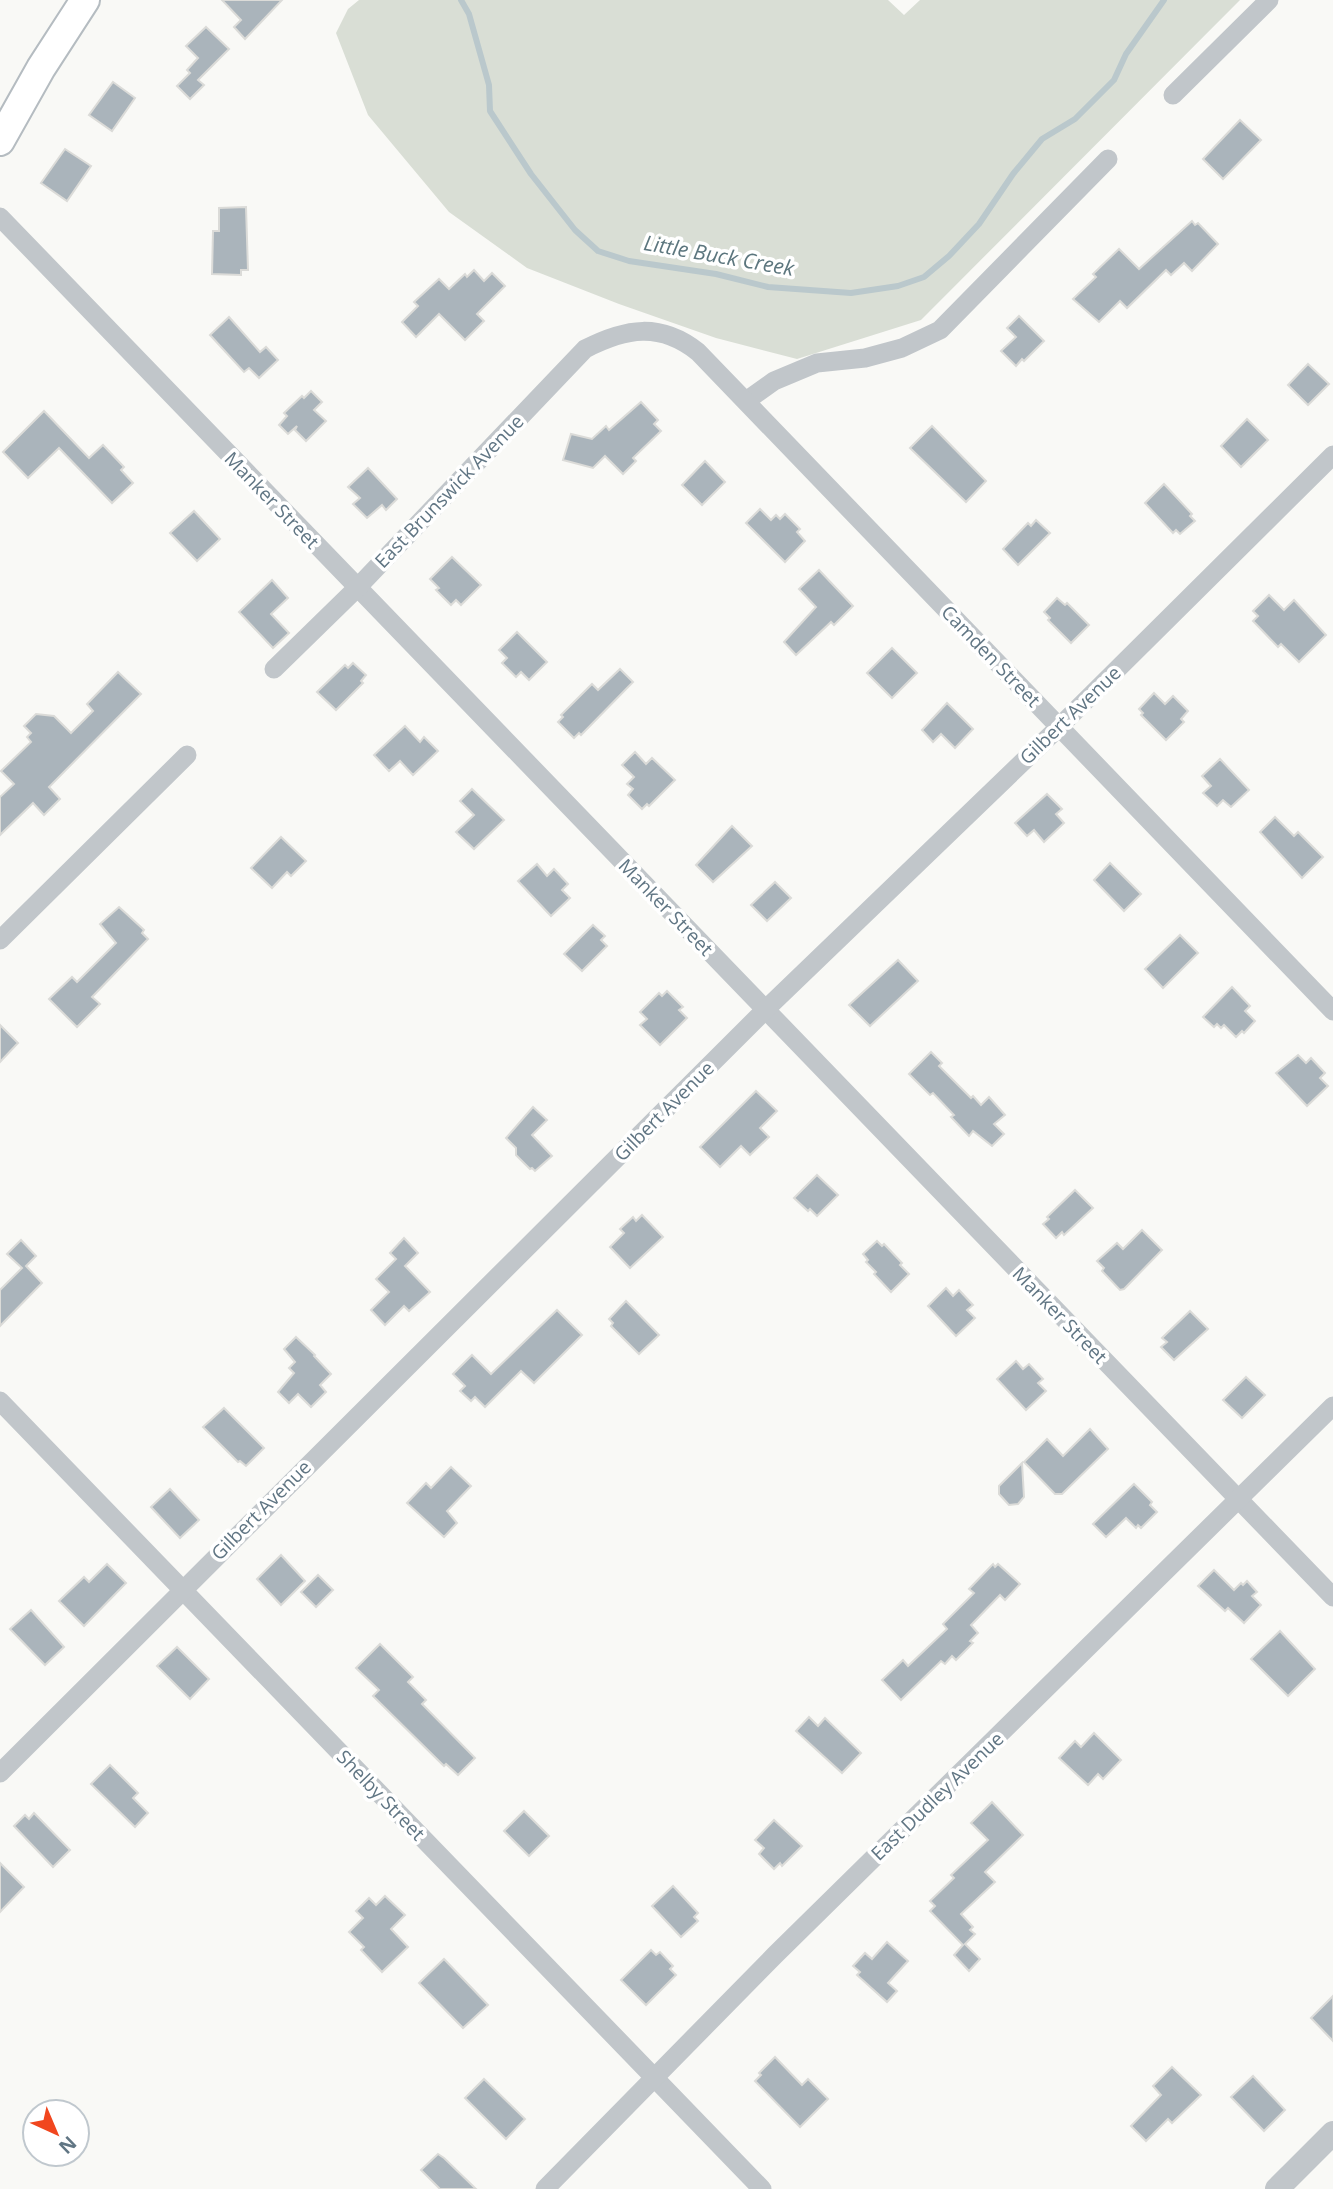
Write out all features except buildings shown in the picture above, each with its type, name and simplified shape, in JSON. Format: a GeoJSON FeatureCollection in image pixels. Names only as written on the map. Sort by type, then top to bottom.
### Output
{"type":"FeatureCollection","features":[{"type":"Feature","properties":{"kind":"main road"},"geometry":{"type":"LineString","coordinates":[[0,141],[41,68],[86,0]]}},
{"type":"Feature","properties":{"kind":"street"},"geometry":{"type":"LineString","coordinates":[[1173,95],[1269,0]]}},
{"type":"Feature","properties":{"kind":"street"},"geometry":{"type":"LineString","coordinates":[[746,401],[774,381],[817,363],[865,358],[902,348],[940,330],[1108,159]]}},
{"type":"Feature","properties":{"kind":"street","name":"Manker Street"},"geometry":{"type":"LineString","coordinates":[[0,217],[1333,1597]]}},
{"type":"Feature","properties":{"kind":"street","name":"Camden Street"},"geometry":{"type":"LineString","coordinates":[[634,332],[656,331],[685,342],[698,352],[1333,1011]]}},
{"type":"Feature","properties":{"kind":"street","name":"East Brunswick Avenue"},"geometry":{"type":"LineString","coordinates":[[274,669],[357,588],[585,349],[621,333],[634,332]]}},
{"type":"Feature","properties":{"kind":"street","name":"Gilbert Avenue"},"geometry":{"type":"LineString","coordinates":[[0,1773],[766,1009],[1059,727],[1333,455]]}},
{"type":"Feature","properties":{"kind":"street"},"geometry":{"type":"LineString","coordinates":[[0,940],[187,755]]}},
{"type":"Feature","properties":{"kind":"street","name":"Shelby Street"},"geometry":{"type":"LineString","coordinates":[[0,1401],[762,2189]]}},
{"type":"Feature","properties":{"kind":"street","name":"East Dudley Avenue"},"geometry":{"type":"LineString","coordinates":[[545,2189],[775,1955],[1333,1406]]}},
{"type":"Feature","properties":{"kind":"street"},"geometry":{"type":"LineString","coordinates":[[1277,2189],[1333,2133]]}},
{"type":"Feature","properties":{"kind":"shaded area"},"geometry":{"type":"Polygon","coordinates":[[[359,0],[888,0],[904,15],[920,0],[1240,0],[921,320],[797,359],[716,338],[527,268],[449,212],[368,115],[336,33],[348,9],[359,0]]]}},
{"type":"Feature","properties":{"kind":"waterway","name":"Little Buck Creek"},"geometry":{"type":"LineString","coordinates":[[461,0],[469,14],[489,85],[490,111],[531,174],[575,230],[598,251],[629,261],[716,274],[768,287],[851,293],[898,286],[924,277],[949,256],[979,224],[1013,174],[1042,139],[1075,119],[1114,80],[1126,54],[1164,0]]}}]}
